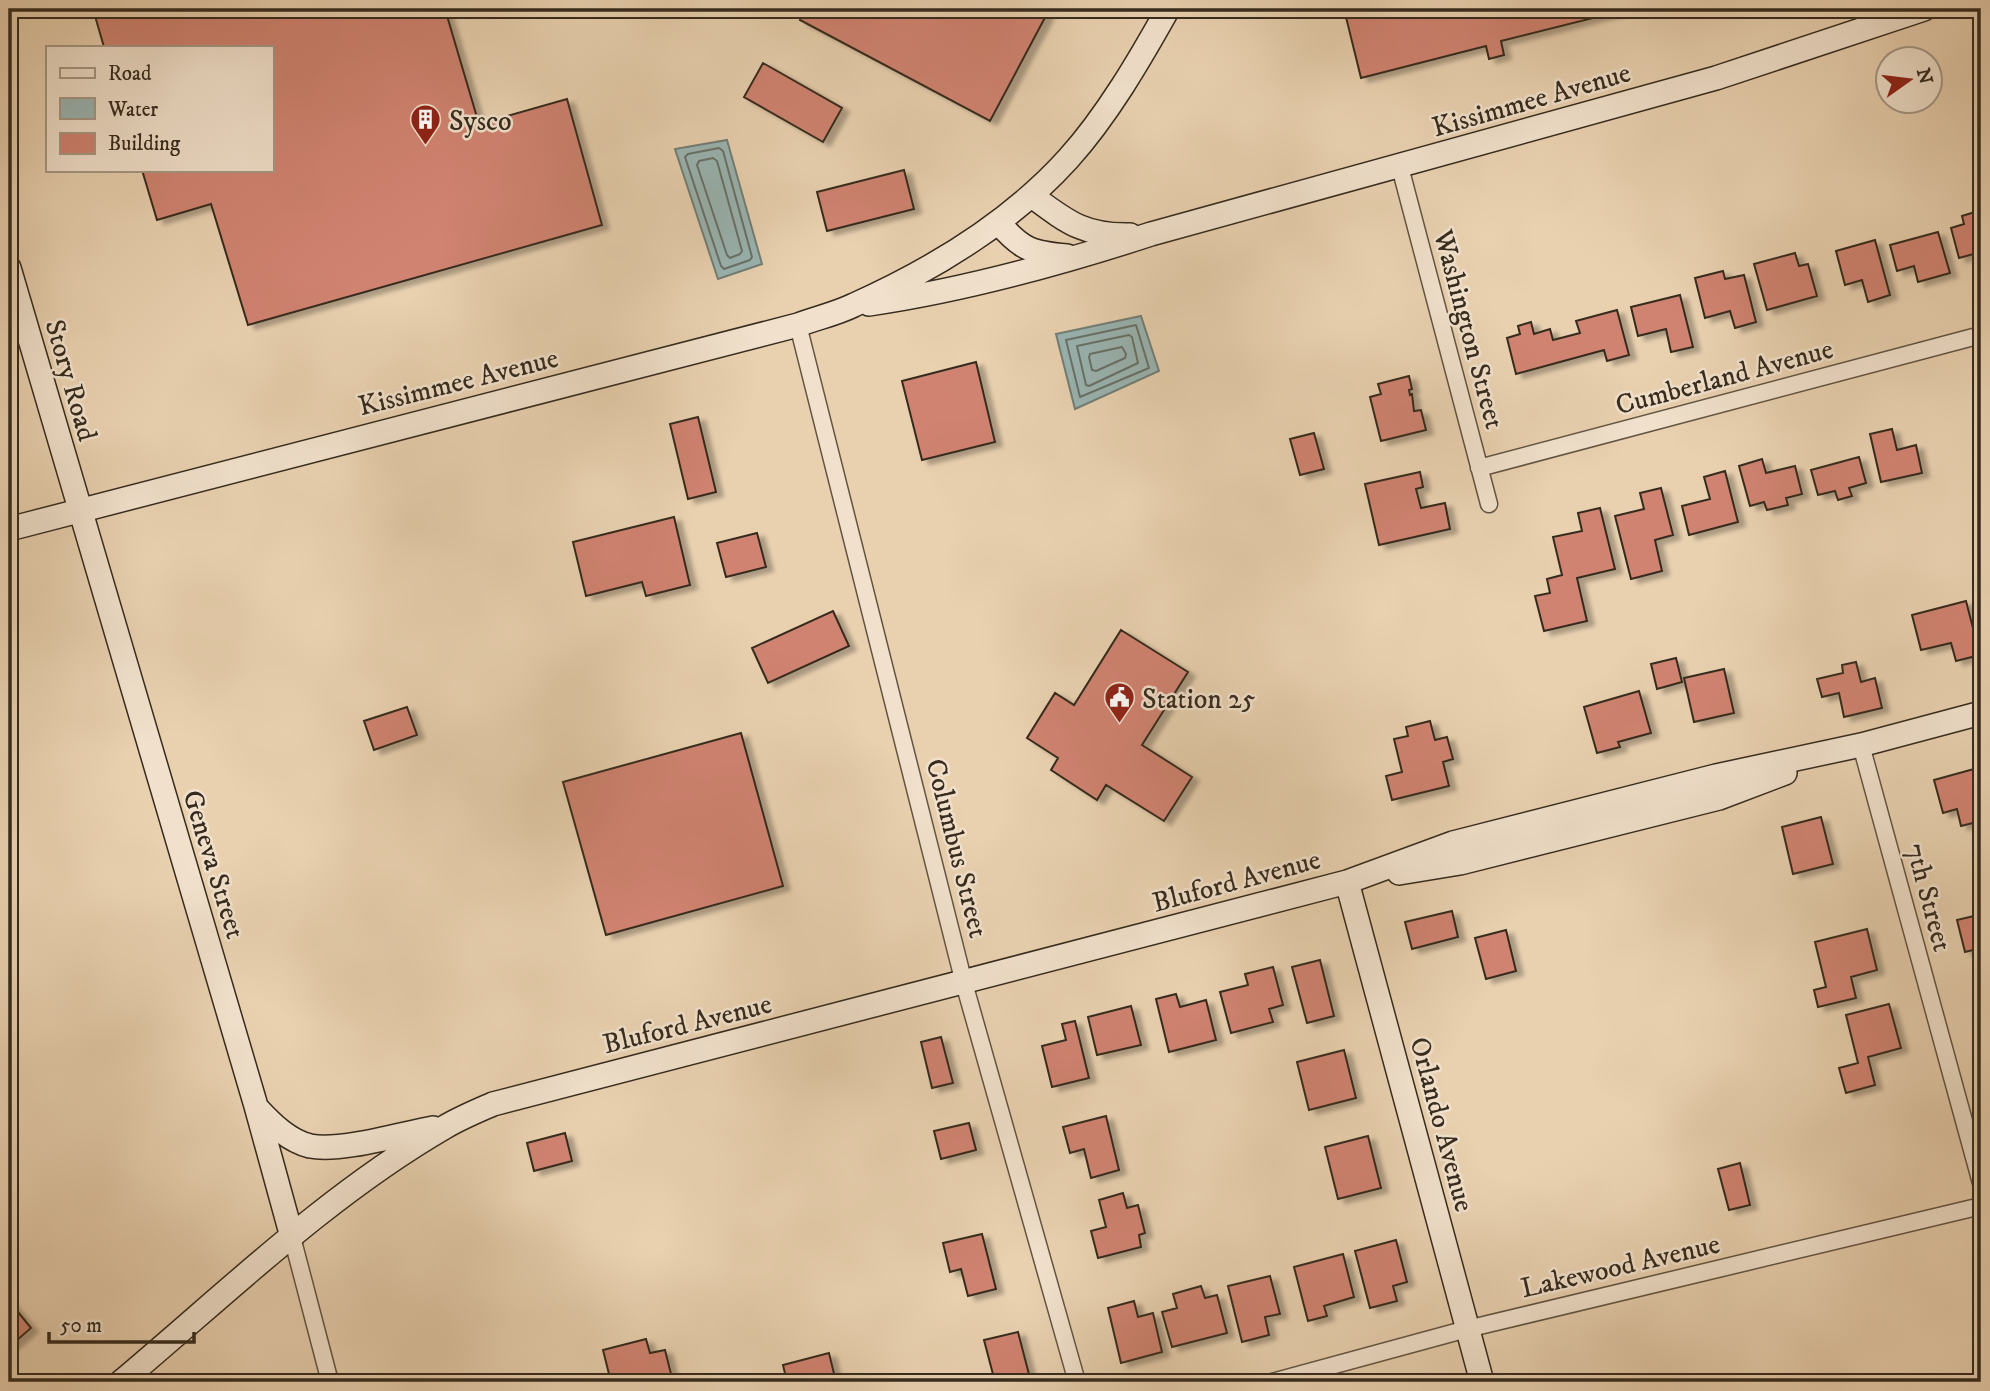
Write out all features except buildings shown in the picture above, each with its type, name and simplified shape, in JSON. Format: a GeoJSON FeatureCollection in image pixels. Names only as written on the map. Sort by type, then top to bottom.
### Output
{"type":"FeatureCollection","features":[{"type":"Feature","properties":{"kind":"street"},"geometry":{"type":"LineString","coordinates":[[1032,196],[1088,134],[1147,46],[1168,9]]}},
{"type":"Feature","properties":{"kind":"street","name":"Kissimmee Avenue"},"geometry":{"type":"LineString","coordinates":[[9,529],[798,324],[852,307],[931,295],[1079,257],[1151,234],[1716,78],[1924,9]]}},
{"type":"Feature","properties":{"kind":"street","name":"Washington Street"},"geometry":{"type":"LineString","coordinates":[[1400,167],[1489,504]]}},
{"type":"Feature","properties":{"kind":"street","name":"Kissimmee Avenue"},"geometry":{"type":"LineString","coordinates":[[852,307],[929,267],[998,222],[1032,196],[1068,222],[1104,236],[1151,234]]}},
{"type":"Feature","properties":{"kind":"street"},"geometry":{"type":"LineString","coordinates":[[998,222],[1016,243],[1041,254],[1079,257]]}},
{"type":"Feature","properties":{"kind":"street","name":"Story Road"},"geometry":{"type":"LineString","coordinates":[[9,268],[79,509]]}},
{"type":"Feature","properties":{"kind":"street","name":"Columbus Street"},"geometry":{"type":"LineString","coordinates":[[798,324],[964,983],[1077,1382]]}},
{"type":"Feature","properties":{"kind":"street","name":"Cumberland Avenue"},"geometry":{"type":"LineString","coordinates":[[1479,468],[1981,335]]}},
{"type":"Feature","properties":{"kind":"street","name":"Geneva Street"},"geometry":{"type":"LineString","coordinates":[[79,509],[256,1106],[292,1237]]}},
{"type":"Feature","properties":{"kind":"street","name":"Bluford Avenue"},"geometry":{"type":"LineString","coordinates":[[121,1382],[292,1237],[391,1161],[447,1125],[494,1104],[1347,882],[1453,843],[1716,776],[1861,745],[1981,713]]}},
{"type":"Feature","properties":{"kind":"street","name":"7th Street"},"geometry":{"type":"LineString","coordinates":[[1861,745],[1981,1183]]}},
{"type":"Feature","properties":{"kind":"street","name":"Orlando Avenue"},"geometry":{"type":"LineString","coordinates":[[1347,882],[1482,1382]]}},
{"type":"Feature","properties":{"kind":"street"},"geometry":{"type":"LineString","coordinates":[[256,1106],[271,1123],[309,1146],[343,1146],[447,1125]]}},
{"type":"Feature","properties":{"kind":"street","name":"Lakewood Avenue"},"geometry":{"type":"LineString","coordinates":[[1272,1382],[1467,1329],[1981,1206]]}},
{"type":"Feature","properties":{"kind":"street"},"geometry":{"type":"LineString","coordinates":[[292,1237],[330,1382]]}},
{"type":"Feature","properties":{"kind":"water"},"geometry":{"type":"Polygon","coordinates":[[[727,140],[762,264],[718,279],[675,149],[727,140]]]}},
{"type":"Feature","properties":{"kind":"water"},"geometry":{"type":"Polygon","coordinates":[[[1141,316],[1159,371],[1075,409],[1056,334],[1141,316]]]}},
{"type":"Feature","properties":{"kind":"place","name":"Sysco"},"geometry":{"type":"Point","coordinates":[426,147]}},
{"type":"Feature","properties":{"kind":"place","name":"Station 25"},"geometry":{"type":"Point","coordinates":[1119,725]}}]}
